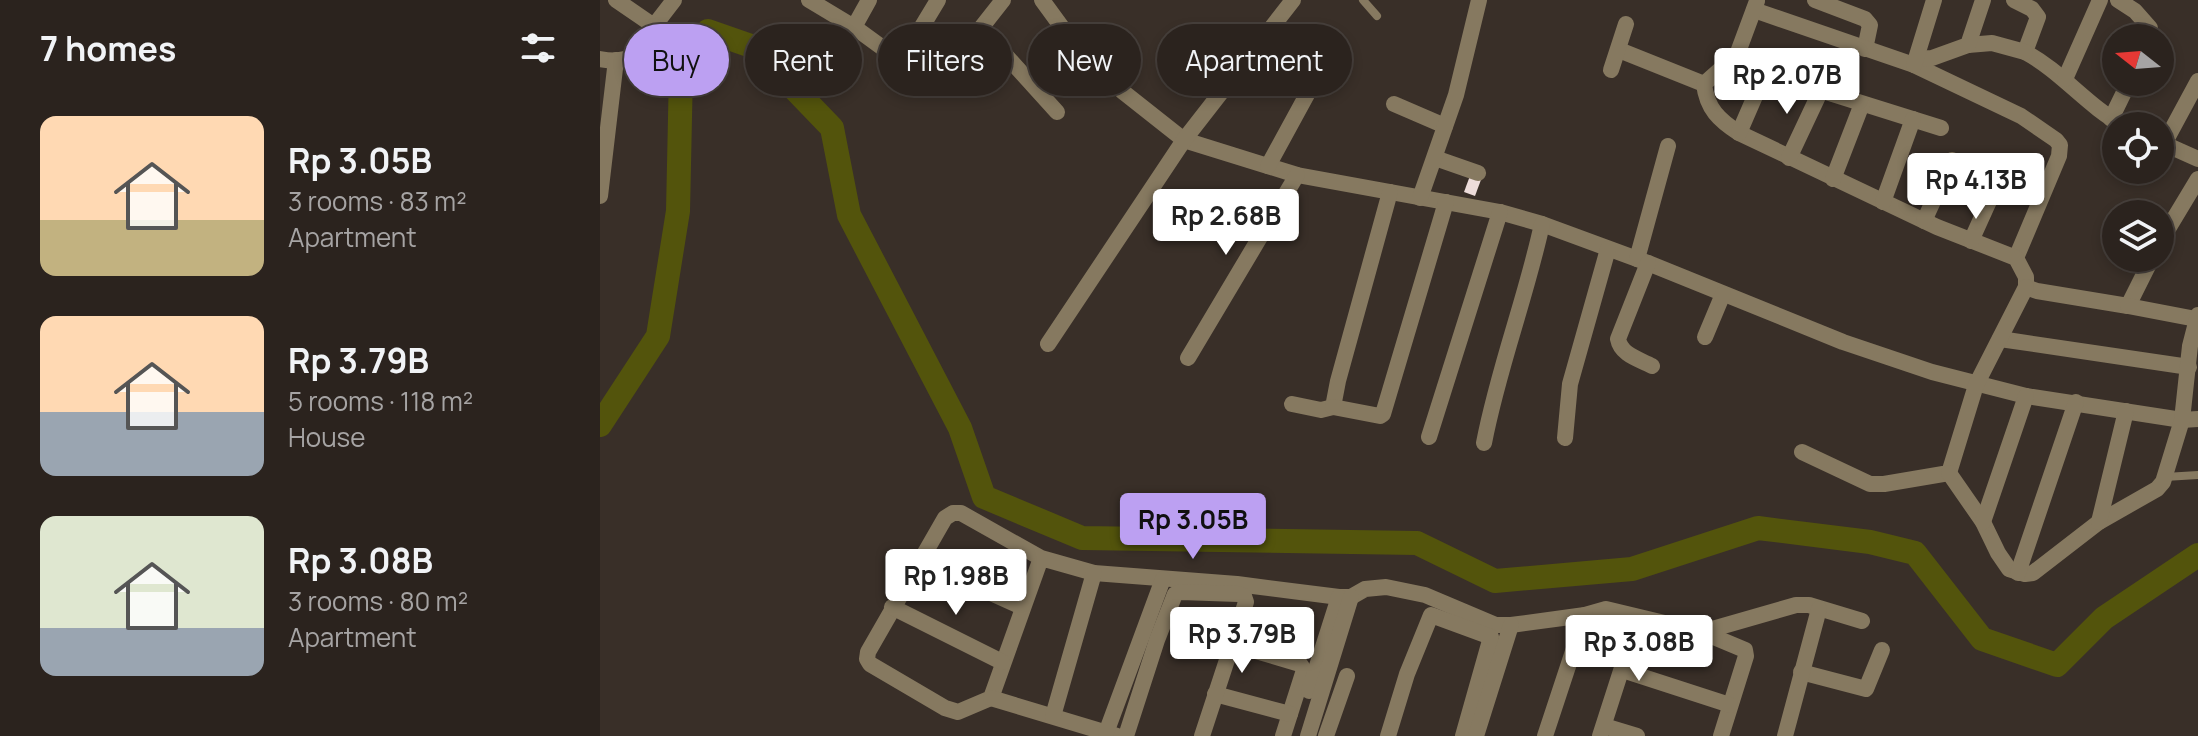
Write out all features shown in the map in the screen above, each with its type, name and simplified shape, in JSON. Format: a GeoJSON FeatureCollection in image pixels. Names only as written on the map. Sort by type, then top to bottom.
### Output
{"type":"FeatureCollection","features":[{"type":"Feature","properties":{"kind":"street"},"geometry":{"type":"LineString","coordinates":[[616,0],[651,24]]}},
{"type":"Feature","properties":{"kind":"street"},"geometry":{"type":"LineString","coordinates":[[656,24],[674,0]]}},
{"type":"Feature","properties":{"kind":"street"},"geometry":{"type":"LineString","coordinates":[[809,0],[849,24]]}},
{"type":"Feature","properties":{"kind":"street"},"geometry":{"type":"LineString","coordinates":[[856,24],[869,0]]}},
{"type":"Feature","properties":{"kind":"street"},"geometry":{"type":"LineString","coordinates":[[924,24],[938,0]]}},
{"type":"Feature","properties":{"kind":"street"},"geometry":{"type":"LineString","coordinates":[[984,24],[1003,0]]}},
{"type":"Feature","properties":{"kind":"street"},"geometry":{"type":"LineString","coordinates":[[1042,0],[1069,37],[1122,91],[1184,140],[1297,175],[1500,212],[1542,224],[1843,342],[1976,385],[2026,396],[2190,420]]}},
{"type":"Feature","properties":{"kind":"street"},"geometry":{"type":"LineString","coordinates":[[1048,344],[1184,140],[1293,0]]}},
{"type":"Feature","properties":{"kind":"street"},"geometry":{"type":"LineString","coordinates":[[1420,198],[1466,57],[1479,0]]}},
{"type":"Feature","properties":{"kind":"street"},"geometry":{"type":"LineString","coordinates":[[1815,0],[1865,19],[1870,25],[1865,49]]}},
{"type":"Feature","properties":{"kind":"street"},"geometry":{"type":"LineString","coordinates":[[1915,62],[1934,0]]}},
{"type":"Feature","properties":{"kind":"street"},"geometry":{"type":"LineString","coordinates":[[1968,45],[1983,0]]}},
{"type":"Feature","properties":{"kind":"street"},"geometry":{"type":"LineString","coordinates":[[2014,0],[2032,9],[2038,17],[2025,52]]}},
{"type":"Feature","properties":{"kind":"street"},"geometry":{"type":"LineString","coordinates":[[2065,79],[2100,0]]}},
{"type":"Feature","properties":{"kind":"street"},"geometry":{"type":"LineString","coordinates":[[2118,0],[2147,24]]}},
{"type":"Feature","properties":{"kind":"street"},"geometry":{"type":"LineString","coordinates":[[1734,63],[1756,5],[1865,49],[1915,62],[2047,132],[2060,145],[2059,156],[2016,258]]}},
{"type":"Feature","properties":{"kind":"street"},"geometry":{"type":"LineString","coordinates":[[1611,70],[1626,24]]}},
{"type":"Feature","properties":{"kind":"street"},"geometry":{"type":"LineString","coordinates":[[862,33],[878,46]]}},
{"type":"Feature","properties":{"kind":"street"},"geometry":{"type":"LineString","coordinates":[[1915,62],[1968,45],[1992,43],[2025,52],[2065,79],[2105,112]]}},
{"type":"Feature","properties":{"kind":"street"},"geometry":{"type":"LineString","coordinates":[[1619,50],[1704,84]]}},
{"type":"Feature","properties":{"kind":"street"},"geometry":{"type":"LineString","coordinates":[[600,196],[608,60]]}},
{"type":"Feature","properties":{"kind":"street"},"geometry":{"type":"LineString","coordinates":[[1012,62],[1057,112]]}},
{"type":"Feature","properties":{"kind":"street"},"geometry":{"type":"LineString","coordinates":[[1704,84],[1722,68],[1734,63],[1941,128]]}},
{"type":"Feature","properties":{"kind":"street"},"geometry":{"type":"LineString","coordinates":[[1739,133],[1765,73]]}},
{"type":"Feature","properties":{"kind":"street"},"geometry":{"type":"LineString","coordinates":[[2174,127],[2193,101],[2198,81]]}},
{"type":"Feature","properties":{"kind":"street"},"geometry":{"type":"LineString","coordinates":[[1704,84],[1708,104],[1717,116],[1739,133],[1924,221],[2016,258],[2026,277],[2026,287],[1976,385],[1949,473]]}},
{"type":"Feature","properties":{"kind":"street"},"geometry":{"type":"LineString","coordinates":[[1789,158],[1821,90]]}},
{"type":"Feature","properties":{"kind":"street"},"geometry":{"type":"LineString","coordinates":[[1268,166],[1306,96]]}},
{"type":"Feature","properties":{"kind":"street"},"geometry":{"type":"LineString","coordinates":[[1394,104],[1445,126]]}},
{"type":"Feature","properties":{"kind":"street"},"geometry":{"type":"LineString","coordinates":[[1833,179],[1862,104]]}},
{"type":"Feature","properties":{"kind":"street"},"geometry":{"type":"LineString","coordinates":[[1883,202],[1913,119]]}},
{"type":"Feature","properties":{"kind":"street"},"geometry":{"type":"LineString","coordinates":[[1652,366],[1627,353],[1618,339],[1642,261],[1668,146]]}},
{"type":"Feature","properties":{"kind":"street"},"geometry":{"type":"LineString","coordinates":[[2174,148],[2198,159]]}},
{"type":"Feature","properties":{"kind":"street"},"geometry":{"type":"LineString","coordinates":[[1435,158],[1478,173]]}},
{"type":"Feature","properties":{"kind":"street"},"geometry":{"type":"LineString","coordinates":[[1924,221],[1952,160]]}},
{"type":"Feature","properties":{"kind":"street"},"geometry":{"type":"LineString","coordinates":[[1188,358],[1297,175]]}},
{"type":"Feature","properties":{"kind":"street"},"geometry":{"type":"LineString","coordinates":[[2174,217],[2198,179]]}},
{"type":"Feature","properties":{"kind":"street"},"geometry":{"type":"LineString","coordinates":[[1971,241],[1995,188]]}},
{"type":"Feature","properties":{"kind":"street"},"geometry":{"type":"LineString","coordinates":[[1333,407],[1390,192]]}},
{"type":"Feature","properties":{"kind":"street"},"geometry":{"type":"LineString","coordinates":[[1292,404],[1321,410],[1333,407],[1383,414],[1446,202]]}},
{"type":"Feature","properties":{"kind":"street"},"geometry":{"type":"LineString","coordinates":[[1429,437],[1500,212]]}},
{"type":"Feature","properties":{"kind":"street"},"geometry":{"type":"LineString","coordinates":[[1484,443],[1491,408],[1530,279],[1542,224]]}},
{"type":"Feature","properties":{"kind":"street"},"geometry":{"type":"LineString","coordinates":[[1565,438],[1570,384],[1608,249]]}},
{"type":"Feature","properties":{"kind":"street"},"geometry":{"type":"LineString","coordinates":[[2128,306],[2145,272]]}},
{"type":"Feature","properties":{"kind":"street"},"geometry":{"type":"LineString","coordinates":[[1949,473],[1983,522],[2009,569],[2018,573],[2033,573],[2099,522],[2157,489],[2190,420],[2189,367],[2197,317],[2026,287]]}},
{"type":"Feature","properties":{"kind":"street"},"geometry":{"type":"LineString","coordinates":[[1705,337],[1723,294]]}},
{"type":"Feature","properties":{"kind":"street"},"geometry":{"type":"LineString","coordinates":[[2000,339],[2189,367]]}},
{"type":"Feature","properties":{"kind":"street"},"geometry":{"type":"LineString","coordinates":[[1983,522],[2026,396]]}},
{"type":"Feature","properties":{"kind":"street"},"geometry":{"type":"LineString","coordinates":[[2018,573],[2076,402]]}},
{"type":"Feature","properties":{"kind":"street"},"geometry":{"type":"LineString","coordinates":[[2099,522],[2126,411]]}},
{"type":"Feature","properties":{"kind":"street"},"geometry":{"type":"LineString","coordinates":[[1802,452],[1870,484],[1949,473]]}},
{"type":"Feature","properties":{"kind":"street"},"geometry":{"type":"LineString","coordinates":[[1163,579],[1112,734],[991,698],[958,712],[945,708],[870,664],[867,659],[892,607],[945,518],[961,513],[1041,558],[1094,573],[1237,584],[1345,597],[1365,589],[1386,587],[1437,599],[1487,623],[1511,625],[1585,615],[1606,609],[1702,632],[1745,650],[1746,656],[1721,736]]}},
{"type":"Feature","properties":{"kind":"street"},"geometry":{"type":"LineString","coordinates":[[991,698],[1041,558]]}},
{"type":"Feature","properties":{"kind":"street"},"geometry":{"type":"LineString","coordinates":[[920,561],[1022,607]]}},
{"type":"Feature","properties":{"kind":"street"},"geometry":{"type":"LineString","coordinates":[[1053,716],[1094,573]]}},
{"type":"Feature","properties":{"kind":"street"},"geometry":{"type":"LineString","coordinates":[[1126,736],[1175,594],[1233,593],[1244,596],[1246,602],[1202,736]]}},
{"type":"Feature","properties":{"kind":"street"},"geometry":{"type":"LineString","coordinates":[[1295,736],[1345,597]]}},
{"type":"Feature","properties":{"kind":"street"},"geometry":{"type":"LineString","coordinates":[[1308,736],[1345,597]]}},
{"type":"Feature","properties":{"kind":"street"},"geometry":{"type":"LineString","coordinates":[[1702,632],[1796,605],[1862,621]]}},
{"type":"Feature","properties":{"kind":"street"},"geometry":{"type":"LineString","coordinates":[[892,607],[1002,662]]}},
{"type":"Feature","properties":{"kind":"street"},"geometry":{"type":"LineString","coordinates":[[1786,736],[1819,609]]}},
{"type":"Feature","properties":{"kind":"street"},"geometry":{"type":"LineString","coordinates":[[1388,736],[1407,674],[1431,615],[1491,637],[1463,736]]}},
{"type":"Feature","properties":{"kind":"street"},"geometry":{"type":"LineString","coordinates":[[1545,736],[1585,615]]}},
{"type":"Feature","properties":{"kind":"street"},"geometry":{"type":"LineString","coordinates":[[1637,736],[1602,731],[1638,618]]}},
{"type":"Feature","properties":{"kind":"street"},"geometry":{"type":"LineString","coordinates":[[1476,736],[1511,625]]}},
{"type":"Feature","properties":{"kind":"street"},"geometry":{"type":"LineString","coordinates":[[1232,644],[1300,664],[1304,670],[1283,736]]}},
{"type":"Feature","properties":{"kind":"street"},"geometry":{"type":"LineString","coordinates":[[1801,672],[1866,689],[1882,650]]}},
{"type":"Feature","properties":{"kind":"street"},"geometry":{"type":"LineString","coordinates":[[1622,670],[1730,705]]}},
{"type":"Feature","properties":{"kind":"street"},"geometry":{"type":"LineString","coordinates":[[1326,736],[1347,676]]}},
{"type":"Feature","properties":{"kind":"street"},"geometry":{"type":"LineString","coordinates":[[1215,694],[1290,714]]}},
{"type":"Feature","properties":{"kind":"lane"},"geometry":{"type":"LineString","coordinates":[[1363,0],[1377,16]]}},
{"type":"Feature","properties":{"kind":"lane"},"geometry":{"type":"LineString","coordinates":[[2165,477],[2198,475]]}},
{"type":"Feature","properties":{"kind":"building"},"geometry":{"type":"Polygon","coordinates":[[[1471,173],[1482,177],[1475,196],[1464,192],[1471,173]]]}},
{"type":"Feature","properties":{"kind":"waterway"},"geometry":{"type":"LineString","coordinates":[[600,425],[658,336],[678,211],[681,71],[708,31],[754,47],[832,128],[849,215],[960,428],[984,497],[1082,538],[1417,543],[1495,581],[1632,569],[1758,528],[1870,542],[1915,553],[1982,639],[2057,665],[2104,618],[2198,555]]}}]}
